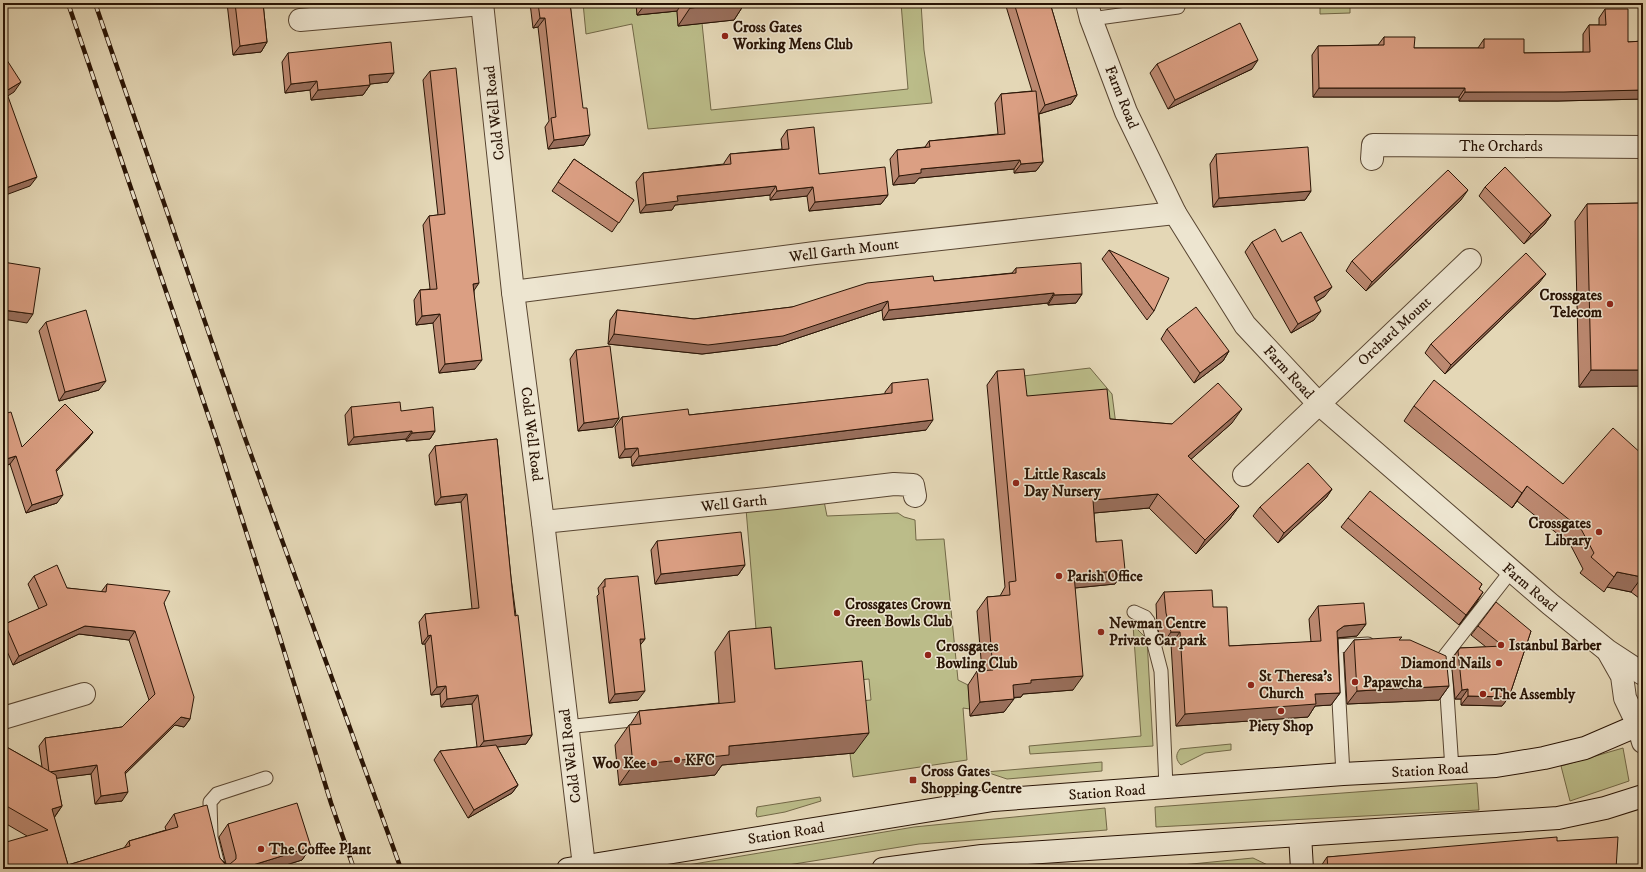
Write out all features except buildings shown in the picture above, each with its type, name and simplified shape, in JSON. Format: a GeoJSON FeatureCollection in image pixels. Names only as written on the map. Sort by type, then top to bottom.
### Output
{"type":"FeatureCollection","features":[{"type":"Feature","properties":{"kind":"street"},"geometry":{"type":"LineString","coordinates":[[300,20],[482,3]]}},
{"type":"Feature","properties":{"kind":"street","name":"Cold Well Road"},"geometry":{"type":"LineString","coordinates":[[482,3],[513,292],[543,522],[566,727],[579,868]]}},
{"type":"Feature","properties":{"kind":"street","name":"Farm Road"},"geometry":{"type":"LineString","coordinates":[[1089,11],[1126,112],[1175,213],[1245,325],[1318,403],[1511,571],[1608,651],[1643,674]]}},
{"type":"Feature","properties":{"kind":"street","name":"The Orchards"},"geometry":{"type":"LineString","coordinates":[[1372,160],[1372,145],[1643,146]]}},
{"type":"Feature","properties":{"kind":"street","name":"Well Garth Mount"},"geometry":{"type":"LineString","coordinates":[[513,292],[815,253],[1175,213]]}},
{"type":"Feature","properties":{"kind":"street","name":"Orchard Mount"},"geometry":{"type":"LineString","coordinates":[[1244,475],[1470,260]]}},
{"type":"Feature","properties":{"kind":"street","name":"Well Garth"},"geometry":{"type":"LineString","coordinates":[[543,522],[776,498],[894,484],[913,485],[915,496]]}},
{"type":"Feature","properties":{"kind":"street","name":"Farm Road"},"geometry":{"type":"LineString","coordinates":[[1608,651],[1622,676],[1625,698],[1642,730]]}},
{"type":"Feature","properties":{"kind":"street"},"geometry":{"type":"LineString","coordinates":[[3,718],[84,694]]}},
{"type":"Feature","properties":{"kind":"street","name":"Station Road"},"geometry":{"type":"LineString","coordinates":[[579,868],[993,800],[1343,774],[1496,766],[1544,758],[1585,748],[1642,730]]}},
{"type":"Feature","properties":{"kind":"street"},"geometry":{"type":"LineString","coordinates":[[883,869],[982,856],[1558,818],[1605,808],[1643,796]]}},
{"type":"Feature","properties":{"kind":"street"},"geometry":{"type":"LineString","coordinates":[[1300,835],[1302,869]]}},
{"type":"Feature","properties":{"kind":"lane"},"geometry":{"type":"LineString","coordinates":[[1089,11],[1178,7]]}},
{"type":"Feature","properties":{"kind":"lane"},"geometry":{"type":"LineString","coordinates":[[1440,662],[1511,571]]}},
{"type":"Feature","properties":{"kind":"lane"},"geometry":{"type":"LineString","coordinates":[[1134,612],[1145,617],[1148,622],[1161,671],[1166,787]]}},
{"type":"Feature","properties":{"kind":"lane"},"geometry":{"type":"LineString","coordinates":[[1343,774],[1336,646],[1380,643]]}},
{"type":"Feature","properties":{"kind":"lane"},"geometry":{"type":"LineString","coordinates":[[1427,656],[1445,665],[1452,769]]}},
{"type":"Feature","properties":{"kind":"lane"},"geometry":{"type":"LineString","coordinates":[[566,727],[665,717]]}},
{"type":"Feature","properties":{"kind":"lane"},"geometry":{"type":"LineString","coordinates":[[218,869],[211,837],[210,802],[216,794],[266,778]]}},
{"type":"Feature","properties":{"kind":"green space"},"geometry":{"type":"Polygon","coordinates":[[[583,3],[636,3],[637,15],[677,11],[678,25],[702,23],[711,110],[908,89],[901,3],[921,3],[924,50],[932,103],[648,129],[632,24],[586,34],[583,3]]]}},
{"type":"Feature","properties":{"kind":"green space"},"geometry":{"type":"Polygon","coordinates":[[[1320,3],[1350,3],[1350,13],[1320,14],[1320,3]]]}},
{"type":"Feature","properties":{"kind":"green space"},"geometry":{"type":"Polygon","coordinates":[[[1090,368],[1112,394],[1122,472],[1026,409],[1023,376],[1090,368]]]}},
{"type":"Feature","properties":{"kind":"green space"},"geometry":{"type":"Polygon","coordinates":[[[824,501],[827,516],[898,513],[904,517],[915,520],[916,540],[944,539],[958,680],[968,685],[970,709],[963,708],[967,760],[853,777],[850,754],[854,753],[849,702],[871,700],[869,679],[761,689],[746,509],[824,501]]]}},
{"type":"Feature","properties":{"kind":"green space"},"geometry":{"type":"Polygon","coordinates":[[[1133,625],[1147,639],[1153,746],[1030,754],[1029,746],[1141,736],[1133,625]]]}},
{"type":"Feature","properties":{"kind":"green space"},"geometry":{"type":"Polygon","coordinates":[[[1231,744],[1231,750],[1205,753],[1181,765],[1177,759],[1177,753],[1180,749],[1231,744]]]}},
{"type":"Feature","properties":{"kind":"green space"},"geometry":{"type":"Polygon","coordinates":[[[1623,748],[1629,781],[1570,801],[1561,766],[1623,748]]]}},
{"type":"Feature","properties":{"kind":"green space"},"geometry":{"type":"Polygon","coordinates":[[[1102,762],[1102,771],[1007,779],[986,772],[1102,762]]]}},
{"type":"Feature","properties":{"kind":"green space"},"geometry":{"type":"Polygon","coordinates":[[[1477,783],[1479,810],[1156,827],[1155,807],[1477,783]]]}},
{"type":"Feature","properties":{"kind":"green space"},"geometry":{"type":"Polygon","coordinates":[[[820,797],[821,801],[785,812],[757,817],[756,814],[757,807],[820,797]]]}},
{"type":"Feature","properties":{"kind":"green space"},"geometry":{"type":"Polygon","coordinates":[[[1105,808],[1107,830],[919,844],[763,869],[664,869],[914,827],[1105,808]]]}},
{"type":"Feature","properties":{"kind":"green space"},"geometry":{"type":"Polygon","coordinates":[[[1253,858],[1276,869],[1161,869],[1161,867],[1253,858]]]}},
{"type":"Feature","properties":{"kind":"railway"},"geometry":{"type":"LineString","coordinates":[[68,3],[219,447],[331,803],[354,869]]}},
{"type":"Feature","properties":{"kind":"railway"},"geometry":{"type":"LineString","coordinates":[[95,3],[245,438],[401,869]]}},
{"type":"Feature","properties":{"kind":"place","name":"Cross Gates Working Mens Club"},"geometry":{"type":"Point","coordinates":[725,36]}},
{"type":"Feature","properties":{"kind":"place","name":"Crossgates Telecom"},"geometry":{"type":"Point","coordinates":[1610,304]}},
{"type":"Feature","properties":{"kind":"place","name":"Little Rascals Day Nursery"},"geometry":{"type":"Point","coordinates":[1016,483]}},
{"type":"Feature","properties":{"kind":"place","name":"Crossgates Library"},"geometry":{"type":"Point","coordinates":[1599,532]}},
{"type":"Feature","properties":{"kind":"place","name":"Parish Office"},"geometry":{"type":"Point","coordinates":[1059,576]}},
{"type":"Feature","properties":{"kind":"place","name":"Crossgates Crown Green Bowls Club"},"geometry":{"type":"Point","coordinates":[837,613]}},
{"type":"Feature","properties":{"kind":"place","name":"Newman Centre Private Car park"},"geometry":{"type":"Point","coordinates":[1101,632]}},
{"type":"Feature","properties":{"kind":"place","name":"Istanbul Barber"},"geometry":{"type":"Point","coordinates":[1501,645]}},
{"type":"Feature","properties":{"kind":"place","name":"Crossgates Bowling Club"},"geometry":{"type":"Point","coordinates":[928,655]}},
{"type":"Feature","properties":{"kind":"place","name":"Diamond Nails"},"geometry":{"type":"Point","coordinates":[1499,663]}},
{"type":"Feature","properties":{"kind":"place","name":"Papawcha"},"geometry":{"type":"Point","coordinates":[1355,682]}},
{"type":"Feature","properties":{"kind":"place","name":"St Theresa's Church"},"geometry":{"type":"Point","coordinates":[1251,685]}},
{"type":"Feature","properties":{"kind":"place","name":"The Assembly"},"geometry":{"type":"Point","coordinates":[1483,694]}},
{"type":"Feature","properties":{"kind":"place","name":"Piety Shop"},"geometry":{"type":"Point","coordinates":[1281,711]}},
{"type":"Feature","properties":{"kind":"place","name":"KFC"},"geometry":{"type":"Point","coordinates":[677,760]}},
{"type":"Feature","properties":{"kind":"place","name":"Woo Kee"},"geometry":{"type":"Point","coordinates":[654,763]}},
{"type":"Feature","properties":{"kind":"place","name":"Cross Gates Shopping Centre"},"geometry":{"type":"Point","coordinates":[913,780]}},
{"type":"Feature","properties":{"kind":"place","name":"The Coffee Plant"},"geometry":{"type":"Point","coordinates":[261,849]}}]}
